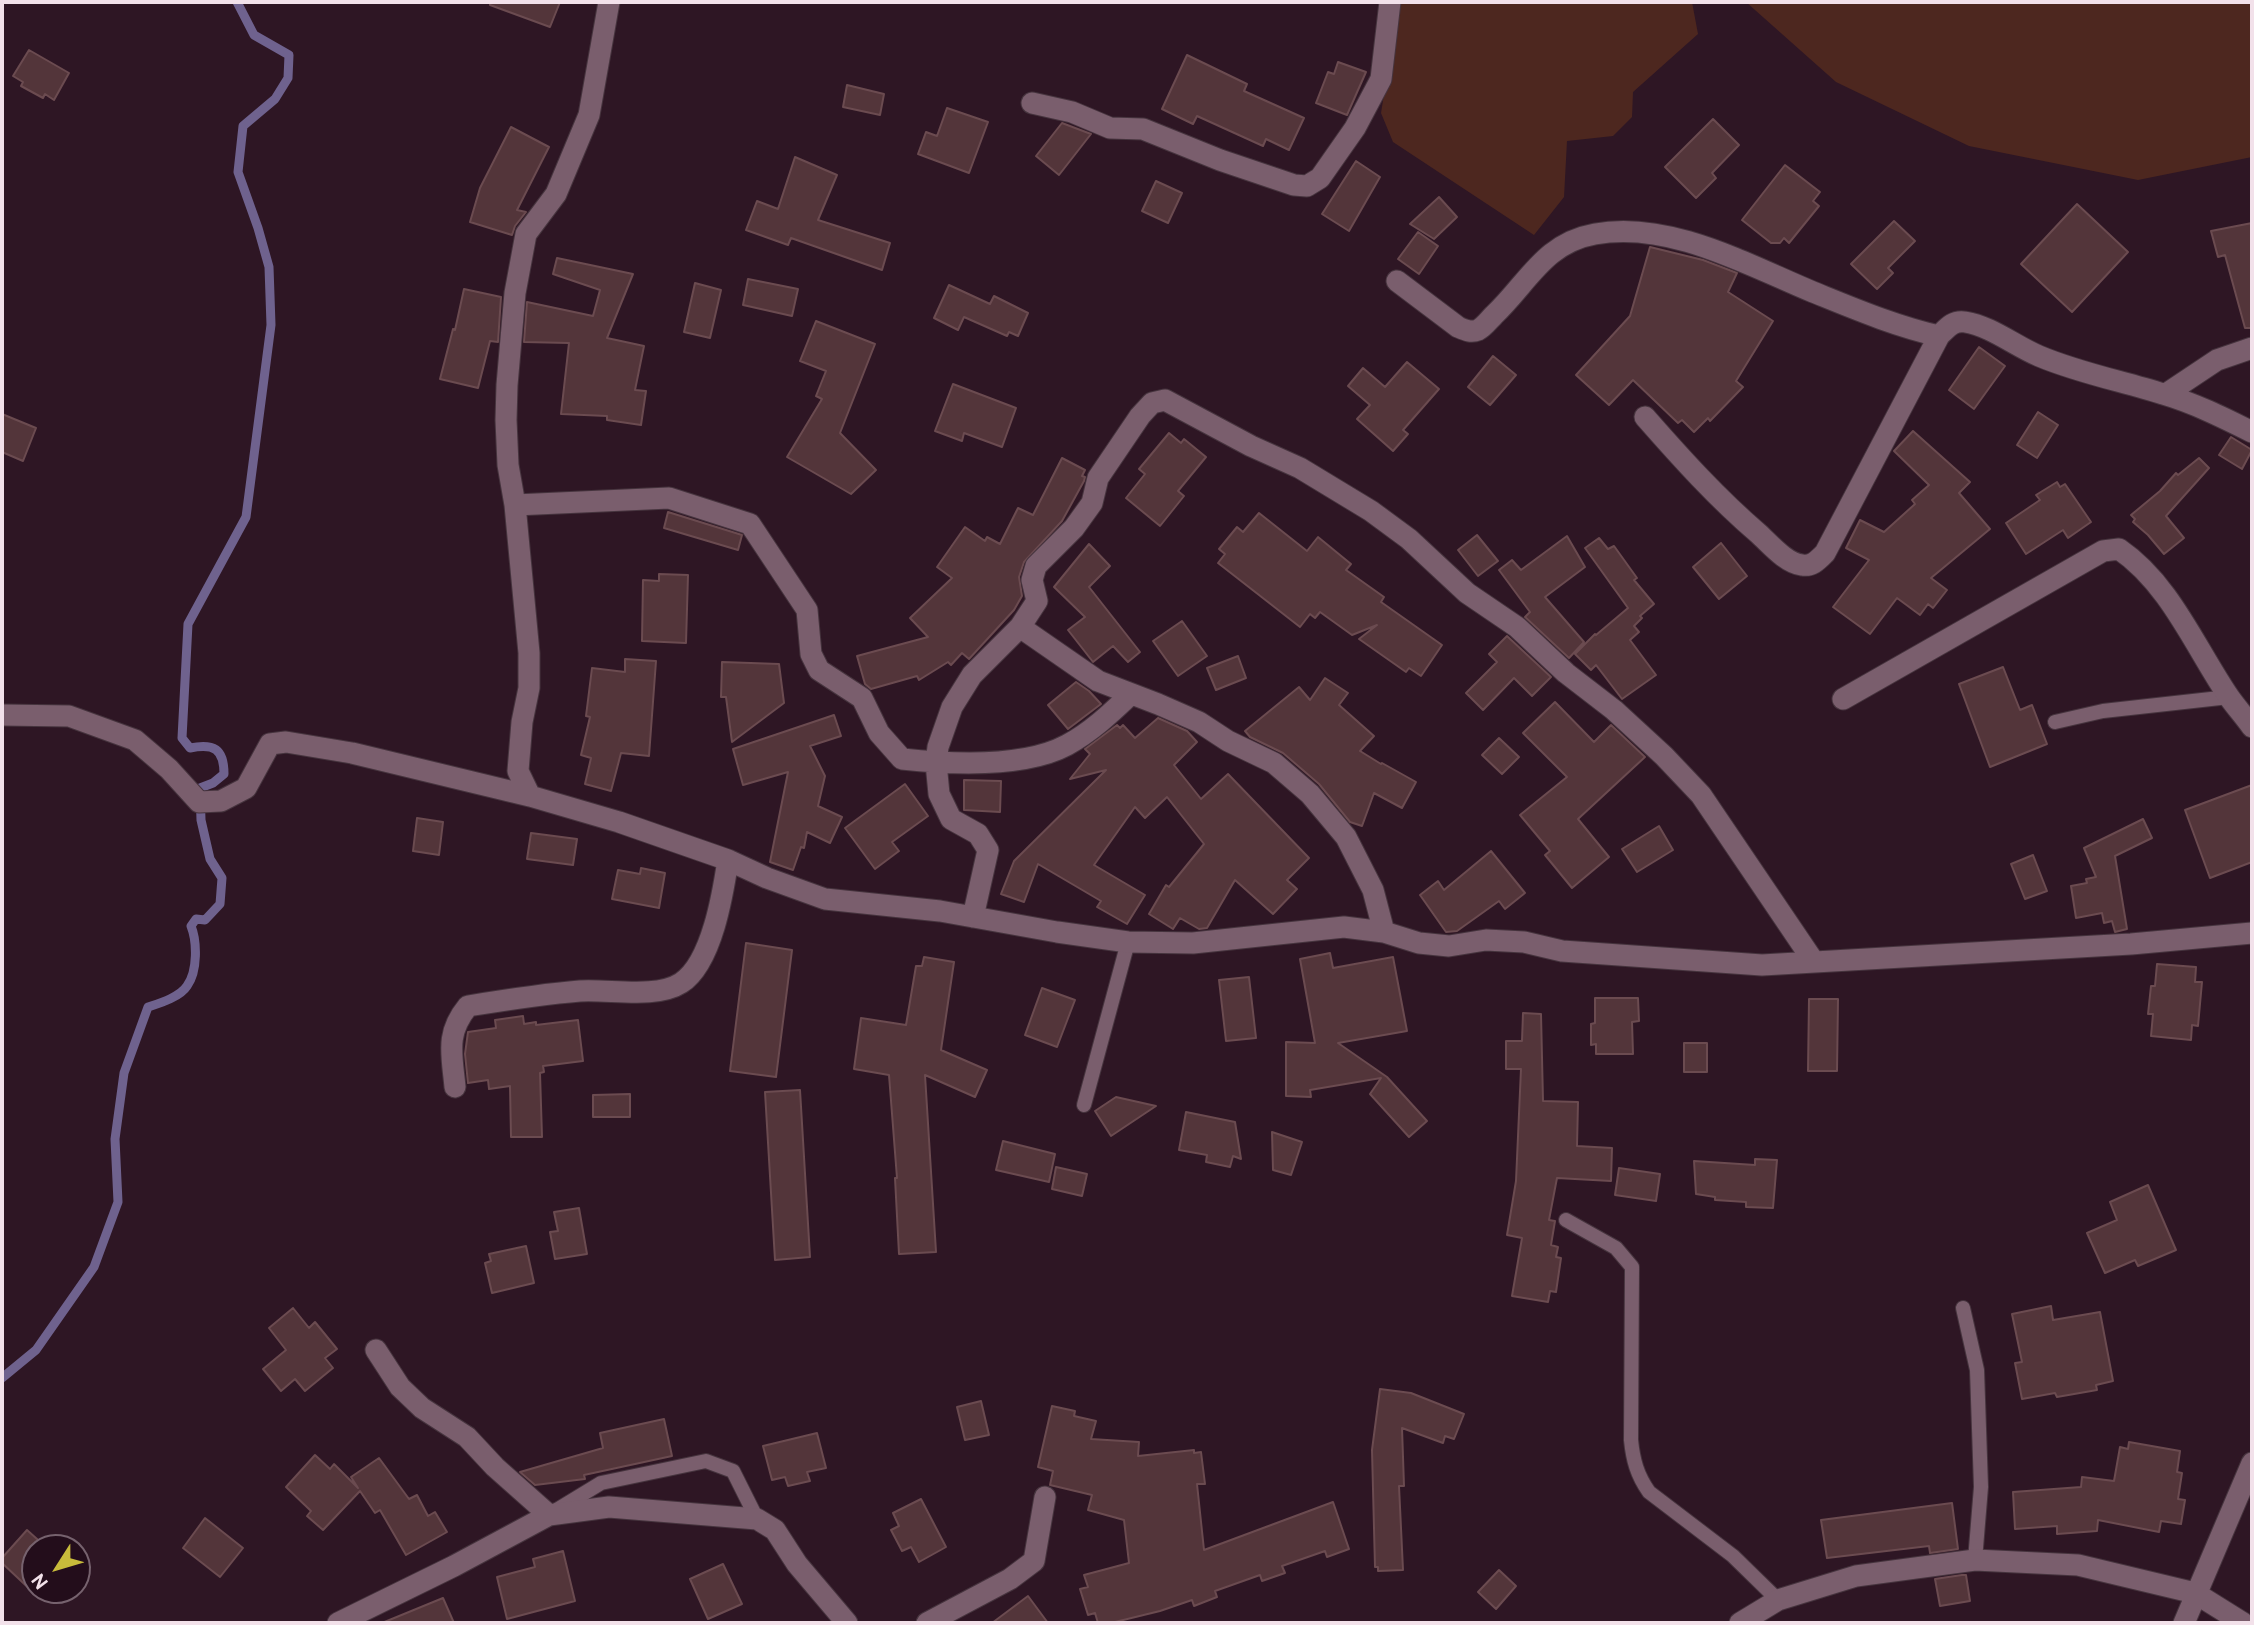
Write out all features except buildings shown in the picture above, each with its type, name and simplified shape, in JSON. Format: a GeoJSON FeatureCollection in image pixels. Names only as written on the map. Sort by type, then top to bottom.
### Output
{"type":"FeatureCollection","features":[{"type":"Feature","properties":{"kind":"street"},"geometry":{"type":"LineString","coordinates":[[530,796],[517,771],[529,688],[529,664],[508,465],[507,385],[526,234],[556,194],[589,115],[609,2]]}},
{"type":"Feature","properties":{"kind":"street"},"geometry":{"type":"LineString","coordinates":[[1032,103],[1072,112],[1110,128],[1143,129],[1220,160],[1294,185],[1307,186],[1320,178],[1355,128],[1381,79],[1390,2]]}},
{"type":"Feature","properties":{"kind":"street"},"geometry":{"type":"LineString","coordinates":[[1396,281],[1458,327],[1468,332],[1478,330],[1506,304],[1534,269],[1560,246],[1593,234],[1627,229],[1681,241],[1742,260],[1812,292],[1904,328],[1939,336]]}},
{"type":"Feature","properties":{"kind":"street"},"geometry":{"type":"LineString","coordinates":[[1645,417],[1721,501],[1778,552],[1794,564],[1806,566],[1825,553],[1939,336],[1950,324],[1963,321],[1979,326],[2039,356],[2094,375],[2166,394],[2221,416],[2252,432]]}},
{"type":"Feature","properties":{"kind":"street"},"geometry":{"type":"LineString","coordinates":[[2166,394],[2217,360],[2252,348]]}},
{"type":"Feature","properties":{"kind":"street"},"geometry":{"type":"LineString","coordinates":[[973,917],[988,850],[978,834],[951,819],[939,794],[936,763],[952,707],[972,675],[1020,627],[1037,601],[1032,580],[1036,566],[1074,528],[1092,503],[1098,478],[1140,416],[1152,403],[1165,400],[1251,446],[1300,468],[1371,511],[1409,539],[1467,593],[1517,627],[1566,673],[1614,710],[1700,794],[1814,962]]}},
{"type":"Feature","properties":{"kind":"street"},"geometry":{"type":"LineString","coordinates":[[514,505],[669,498],[750,524],[807,610],[811,654],[819,670],[862,698],[879,733],[902,759],[936,763],[1018,761],[1064,747],[1095,727],[1130,695]]}},
{"type":"Feature","properties":{"kind":"street"},"geometry":{"type":"LineString","coordinates":[[1843,699],[2103,551],[2119,549],[2132,558],[2170,602],[2229,697],[2252,727]]}},
{"type":"Feature","properties":{"kind":"street"},"geometry":{"type":"LineString","coordinates":[[1020,627],[1098,681],[1199,722],[1228,741],[1274,763],[1310,794],[1346,836],[1373,890],[1384,932]]}},
{"type":"Feature","properties":{"kind":"street"},"geometry":{"type":"LineString","coordinates":[[2,715],[69,716],[135,740],[169,769],[199,802],[221,801],[246,788],[270,744],[286,742],[352,752],[530,796],[619,822],[728,860],[767,878],[825,899],[940,911],[1128,942],[1193,943],[1344,927],[1384,932],[1419,943],[1449,946],[1486,940],[1524,942],[1562,951],[1749,964],[2132,944],[2252,933]]}},
{"type":"Feature","properties":{"kind":"street"},"geometry":{"type":"LineString","coordinates":[[456,1087],[450,1038],[457,1019],[468,1006],[582,991],[662,991],[682,982],[697,965],[710,939],[720,909],[728,860]]}},
{"type":"Feature","properties":{"kind":"street"},"geometry":{"type":"LineString","coordinates":[[376,1350],[400,1387],[422,1408],[467,1437],[495,1467],[549,1515]]}},
{"type":"Feature","properties":{"kind":"street"},"geometry":{"type":"LineString","coordinates":[[2184,1623],[2252,1463]]}},
{"type":"Feature","properties":{"kind":"street"},"geometry":{"type":"LineString","coordinates":[[928,1623],[1010,1579],[1034,1560],[1045,1497]]}},
{"type":"Feature","properties":{"kind":"street"},"geometry":{"type":"LineString","coordinates":[[345,1622],[549,1515],[609,1507],[757,1519],[775,1530],[796,1564],[847,1623]]}},
{"type":"Feature","properties":{"kind":"street"},"geometry":{"type":"LineString","coordinates":[[1740,1623],[1778,1600],[1856,1576],[1975,1560],[2078,1565],[2195,1593],[2243,1623]]}},
{"type":"Feature","properties":{"kind":"lane"},"geometry":{"type":"LineString","coordinates":[[2055,722],[2103,711],[2229,697]]}},
{"type":"Feature","properties":{"kind":"lane"},"geometry":{"type":"LineString","coordinates":[[1084,1105],[1128,942]]}},
{"type":"Feature","properties":{"kind":"lane"},"geometry":{"type":"LineString","coordinates":[[1566,1220],[1616,1248],[1632,1268],[1630,1440],[1639,1478],[1649,1492],[1733,1556],[1778,1600]]}},
{"type":"Feature","properties":{"kind":"lane"},"geometry":{"type":"LineString","coordinates":[[1963,1308],[1977,1370],[1981,1488],[1975,1560]]}},
{"type":"Feature","properties":{"kind":"lane"},"geometry":{"type":"LineString","coordinates":[[549,1515],[601,1483],[706,1461],[733,1471],[757,1519]]}},
{"type":"Feature","properties":{"kind":"shaded area"},"geometry":{"type":"Polygon","coordinates":[[[1399,2],[1692,2],[1698,34],[1633,92],[1632,117],[1613,136],[1567,141],[1564,197],[1534,235],[1393,142],[1381,113],[1399,2]]]}},
{"type":"Feature","properties":{"kind":"shaded area"},"geometry":{"type":"Polygon","coordinates":[[[1746,2],[2252,2],[2252,157],[2138,180],[1969,146],[1836,82],[1746,2]]]}},
{"type":"Feature","properties":{"kind":"waterway"},"geometry":{"type":"LineString","coordinates":[[2,1378],[36,1350],[94,1267],[118,1202],[115,1139],[124,1073],[148,1007],[180,993],[191,980],[195,956],[191,926],[196,919],[205,920],[220,904],[222,878],[210,859],[201,820],[200,788],[213,783],[224,774],[224,766],[220,753],[216,750],[205,746],[190,748],[182,738],[188,624],[246,517],[271,325],[269,267],[238,172],[243,126],[275,99],[288,78],[289,55],[254,35],[237,2]]}}]}
